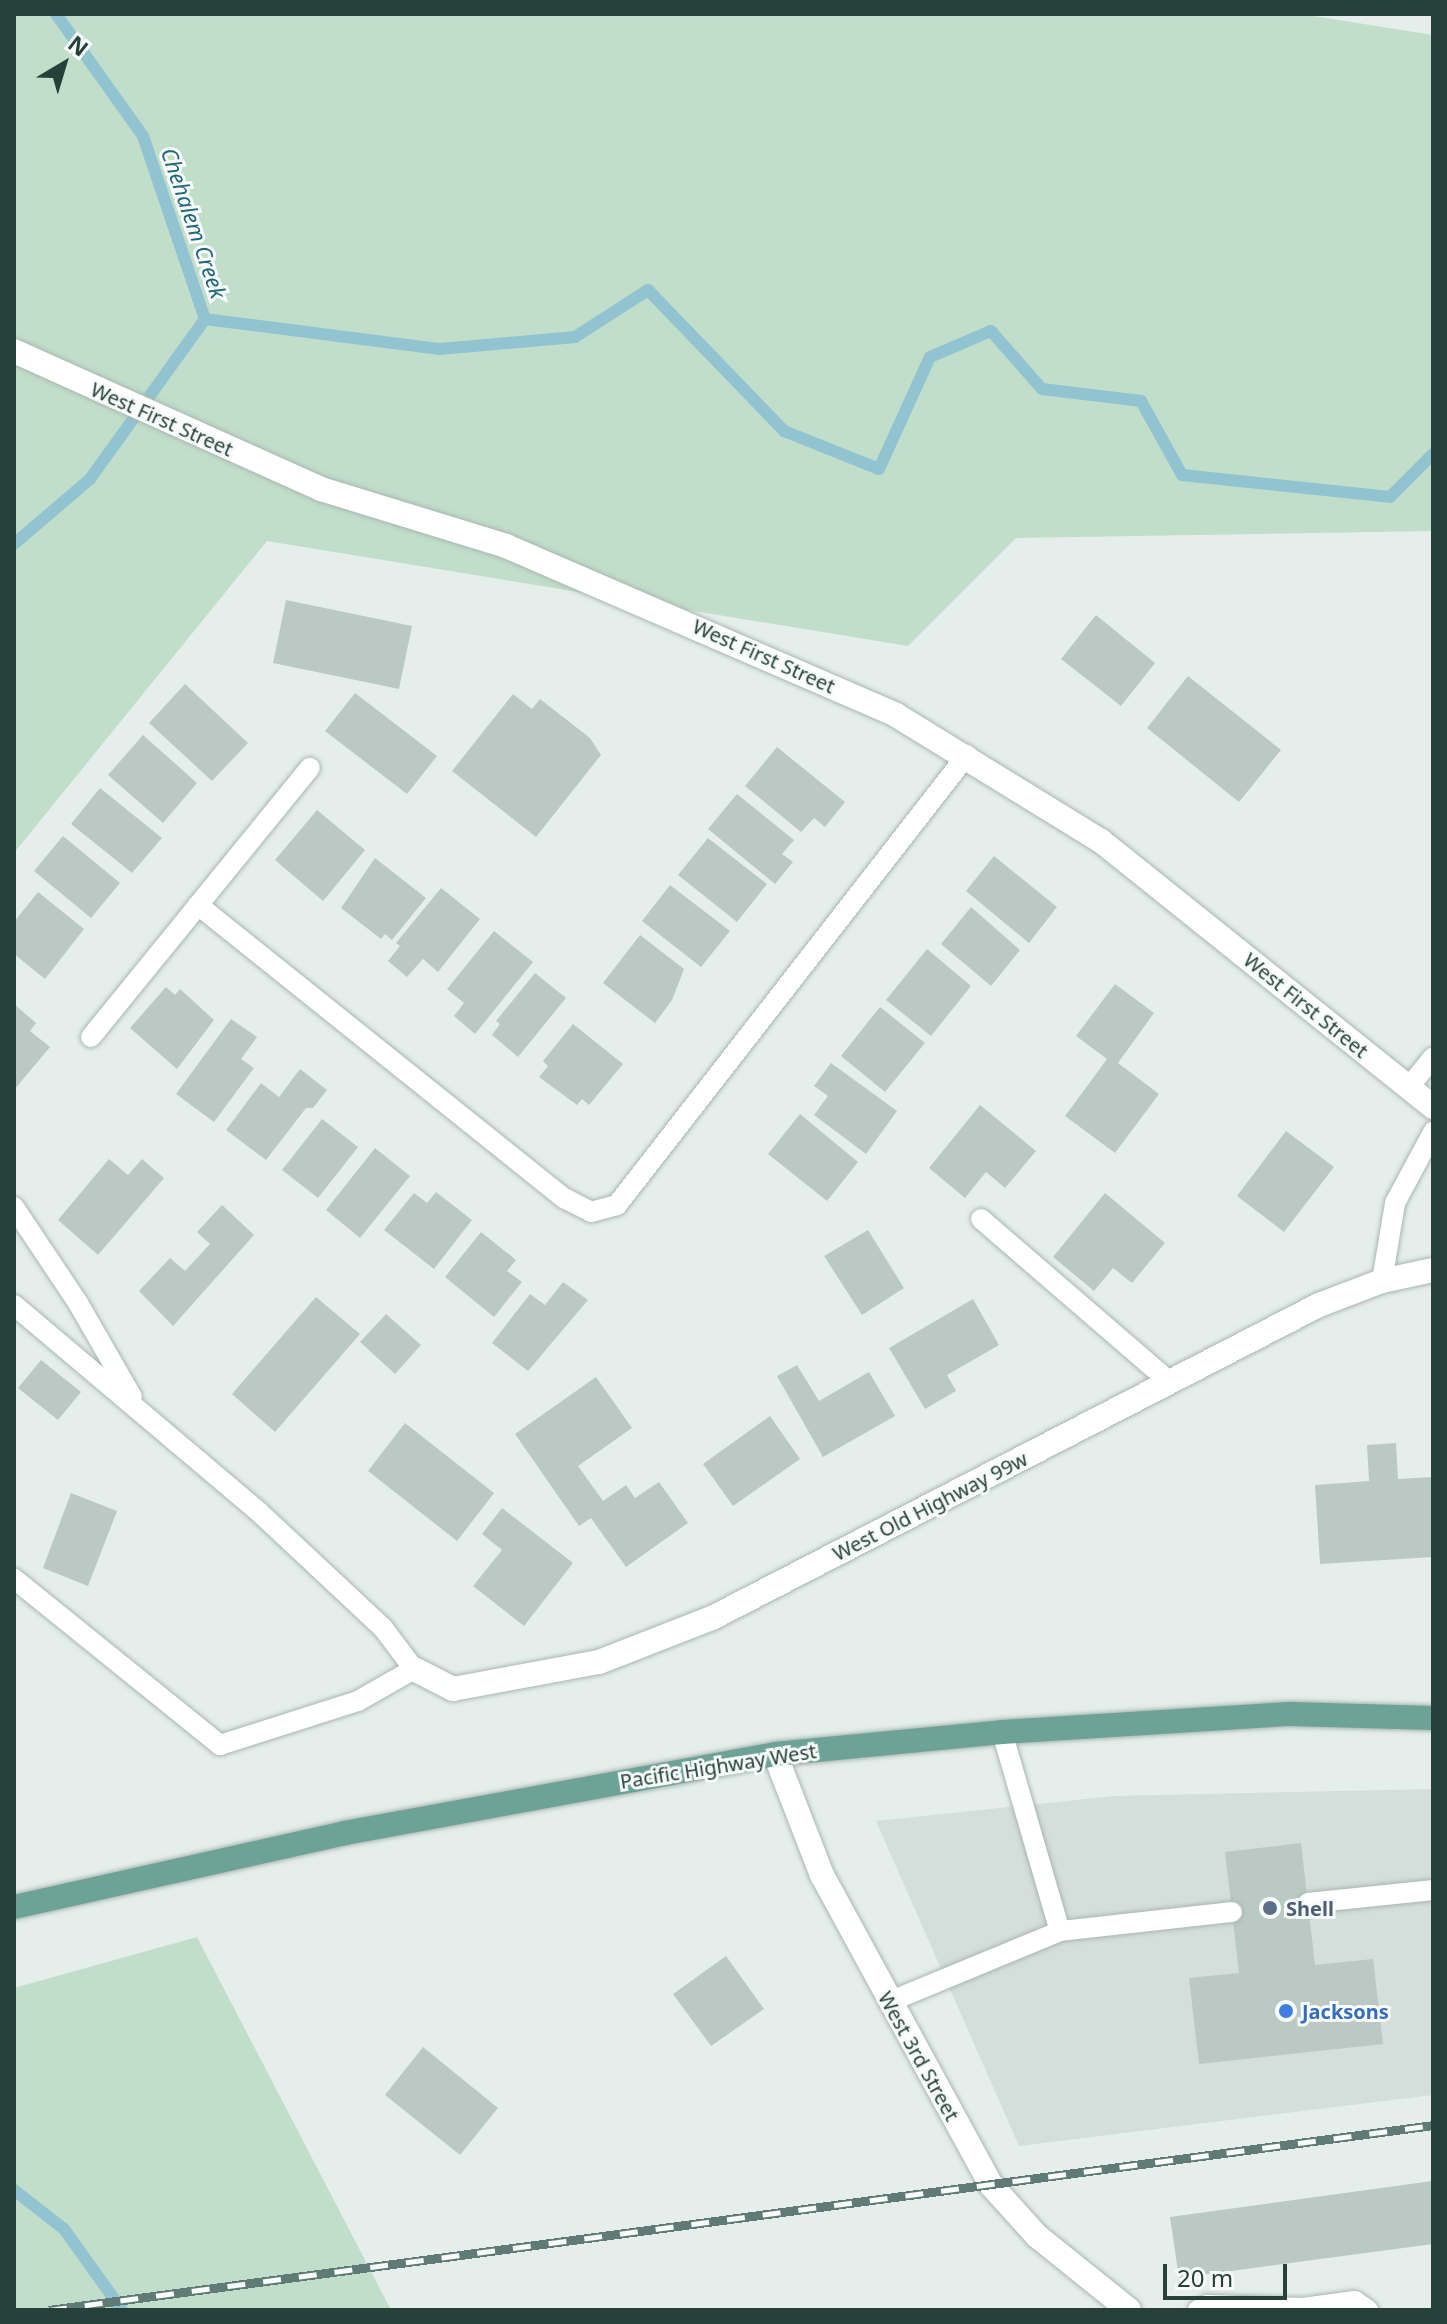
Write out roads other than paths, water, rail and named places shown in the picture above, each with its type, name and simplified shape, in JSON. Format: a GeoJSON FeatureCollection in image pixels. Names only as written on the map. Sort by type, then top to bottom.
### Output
{"type":"FeatureCollection","features":[{"type":"Feature","properties":{"kind":"main road","name":"Pacific Highway West"},"geometry":{"type":"LineString","coordinates":[[14,1907],[345,1833],[775,1754],[1002,1732],[1290,1714],[1433,1718]]}},
{"type":"Feature","properties":{"kind":"street","name":"West First Street"},"geometry":{"type":"LineString","coordinates":[[14,351],[321,489],[506,546],[724,637],[896,715],[967,755],[1101,841],[1433,1107]]}},
{"type":"Feature","properties":{"kind":"street","name":"West Old Highway 99w"},"geometry":{"type":"LineString","coordinates":[[414,1669],[453,1689],[599,1662],[712,1618],[1319,1305],[1382,1281],[1433,1270]]}},
{"type":"Feature","properties":{"kind":"street","name":"West 3rd Street"},"geometry":{"type":"LineString","coordinates":[[775,1754],[822,1875],[991,2185],[1037,2236],[1129,2310]]}},
{"type":"Feature","properties":{"kind":"lane"},"geometry":{"type":"LineString","coordinates":[[198,905],[564,1198],[591,1212],[617,1205],[967,755]]}},
{"type":"Feature","properties":{"kind":"lane"},"geometry":{"type":"LineString","coordinates":[[91,1037],[310,768]]}},
{"type":"Feature","properties":{"kind":"lane"},"geometry":{"type":"LineString","coordinates":[[1409,1087],[1433,1057]]}},
{"type":"Feature","properties":{"kind":"lane"},"geometry":{"type":"LineString","coordinates":[[1382,1281],[1395,1203],[1433,1132]]}},
{"type":"Feature","properties":{"kind":"lane"},"geometry":{"type":"LineString","coordinates":[[14,1207],[78,1303],[139,1410]]}},
{"type":"Feature","properties":{"kind":"lane"},"geometry":{"type":"LineString","coordinates":[[981,1219],[1170,1382]]}},
{"type":"Feature","properties":{"kind":"lane"},"geometry":{"type":"LineString","coordinates":[[14,1305],[304,1554],[383,1628],[414,1669],[358,1701],[220,1745],[14,1579]]}},
{"type":"Feature","properties":{"kind":"lane"},"geometry":{"type":"LineString","coordinates":[[1002,1732],[1060,1931]]}},
{"type":"Feature","properties":{"kind":"lane"},"geometry":{"type":"LineString","coordinates":[[1308,1903],[1433,1890]]}},
{"type":"Feature","properties":{"kind":"lane"},"geometry":{"type":"LineString","coordinates":[[889,2002],[1060,1931],[1232,1912]]}},
{"type":"Feature","properties":{"kind":"lane"},"geometry":{"type":"LineString","coordinates":[[1198,2310],[1207,2305],[1303,2308],[1355,2301],[1368,2310]]}},
{"type":"Feature","properties":{"kind":"waterway","name":"Chehalem Creek"},"geometry":{"type":"LineString","coordinates":[[56,14],[143,136],[205,319]]}},
{"type":"Feature","properties":{"kind":"waterway"},"geometry":{"type":"LineString","coordinates":[[205,319],[440,349],[575,337],[648,290],[784,431],[879,469],[930,357],[991,331],[1042,389],[1141,401],[1182,475],[1390,497],[1433,454]]}},
{"type":"Feature","properties":{"kind":"waterway","name":"Chehalem Creek"},"geometry":{"type":"LineString","coordinates":[[14,544],[90,479],[205,319]]}},
{"type":"Feature","properties":{"kind":"waterway","name":"Chehalem Creek"},"geometry":{"type":"LineString","coordinates":[[14,2190],[64,2229],[122,2310]]}},
{"type":"Feature","properties":{"kind":"railway"},"geometry":{"type":"LineString","coordinates":[[49,2310],[1433,2125]]}},
{"type":"Feature","properties":{"kind":"place","name":"Shell"},"geometry":{"type":"Point","coordinates":[1270,1908]}},
{"type":"Feature","properties":{"kind":"place","name":"Jacksons"},"geometry":{"type":"Point","coordinates":[1286,2011]}}]}
